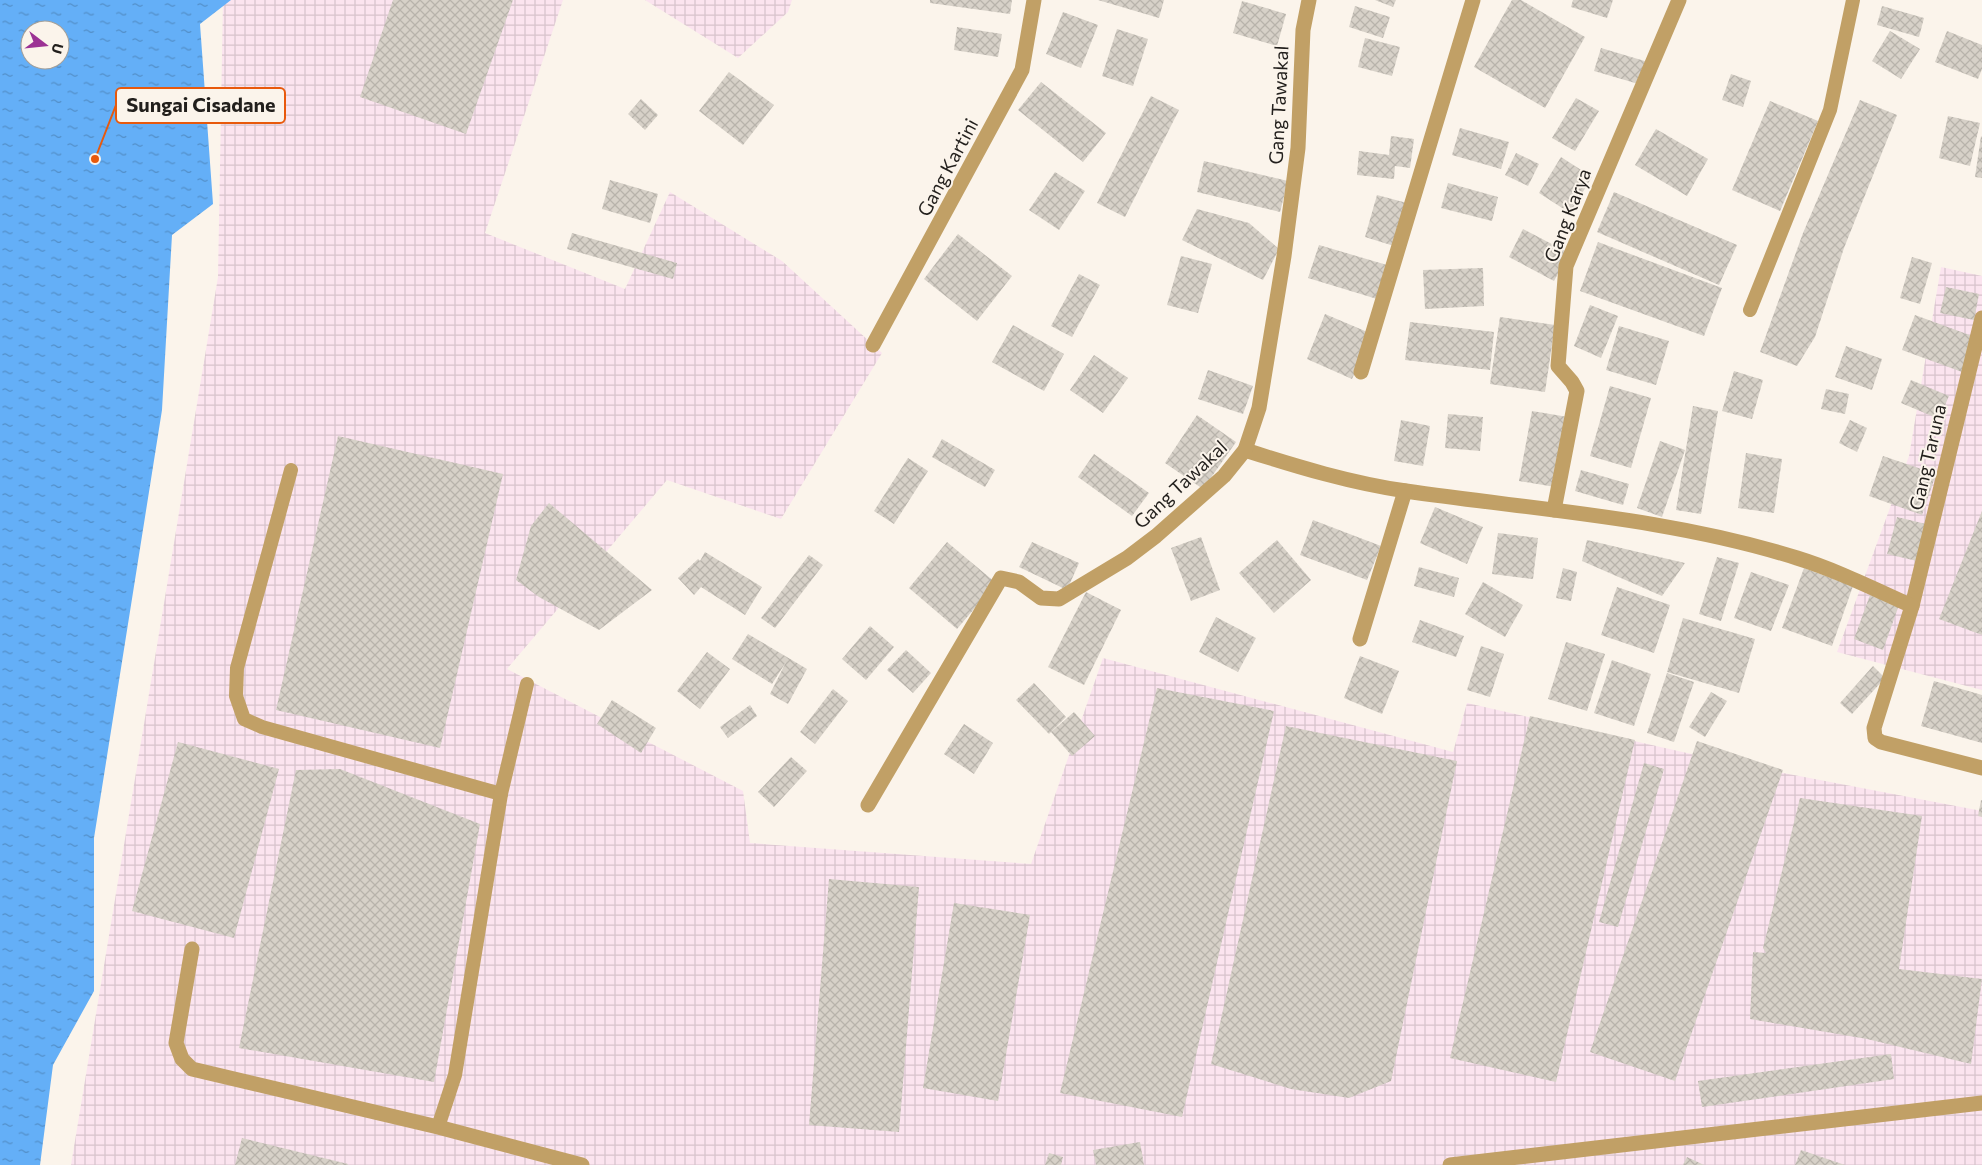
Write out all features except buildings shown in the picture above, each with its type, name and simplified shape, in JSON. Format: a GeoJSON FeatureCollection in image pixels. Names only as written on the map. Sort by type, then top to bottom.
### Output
{"type":"FeatureCollection","features":[{"type":"Feature","properties":{"kind":"street","name":"Gang Kartini"},"geometry":{"type":"LineString","coordinates":[[873,345],[1022,70],[1034,0]]}},
{"type":"Feature","properties":{"kind":"street","name":"Gang Tawakal"},"geometry":{"type":"LineString","coordinates":[[868,805],[1001,578],[1019,582],[1040,598],[1059,599],[1127,558],[1156,536],[1224,476],[1245,450],[1259,408],[1284,256],[1298,148],[1303,30],[1309,0]]}},
{"type":"Feature","properties":{"kind":"street"},"geometry":{"type":"LineString","coordinates":[[1361,372],[1473,0]]}},
{"type":"Feature","properties":{"kind":"street","name":"Gang Karya"},"geometry":{"type":"LineString","coordinates":[[1554,510],[1577,391],[1558,366],[1566,266],[1678,0]]}},
{"type":"Feature","properties":{"kind":"street","name":"Gang Taruna"},"geometry":{"type":"LineString","coordinates":[[1982,318],[1912,606],[1874,728],[1875,738],[1896,747],[1982,768]]}},
{"type":"Feature","properties":{"kind":"street"},"geometry":{"type":"LineString","coordinates":[[1245,450],[1324,475],[1405,491],[1554,510],[1665,528],[1797,558],[1912,606]]}},
{"type":"Feature","properties":{"kind":"street"},"geometry":{"type":"LineString","coordinates":[[1360,639],[1405,491]]}},
{"type":"Feature","properties":{"kind":"street"},"geometry":{"type":"LineString","coordinates":[[192,949],[176,1042],[182,1059],[192,1069],[438,1127],[582,1165]]}},
{"type":"Feature","properties":{"kind":"street"},"geometry":{"type":"LineString","coordinates":[[1450,1165],[1982,1103]]}},
{"type":"Feature","properties":{"kind":"lane"},"geometry":{"type":"LineString","coordinates":[[1750,310],[1830,110],[1852,0]]}},
{"type":"Feature","properties":{"kind":"lane"},"geometry":{"type":"LineString","coordinates":[[291,470],[237,668],[236,696],[244,719],[262,727],[501,794]]}},
{"type":"Feature","properties":{"kind":"lane"},"geometry":{"type":"LineString","coordinates":[[438,1127],[455,1075],[501,794],[527,684]]}},
{"type":"Feature","properties":{"kind":"shaded area"},"geometry":{"type":"Polygon","coordinates":[[[223,0],[563,0],[485,233],[625,289],[670,192],[782,261],[882,353],[781,519],[667,480],[507,669],[743,791],[750,843],[1031,864],[1103,658],[1453,752],[1467,703],[1731,763],[1982,811],[1982,1165],[71,1165],[218,277],[223,0]]]}},
{"type":"Feature","properties":{"kind":"shaded area"},"geometry":{"type":"Polygon","coordinates":[[[645,0],[792,0],[788,12],[738,58],[645,0]]]}},
{"type":"Feature","properties":{"kind":"shaded area"},"geometry":{"type":"Polygon","coordinates":[[[1941,267],[1982,276],[1982,690],[1837,652],[1909,456],[1941,267]]]}},
{"type":"Feature","properties":{"kind":"water"},"geometry":{"type":"Polygon","coordinates":[[[0,0],[231,0],[200,24],[213,204],[172,235],[162,410],[94,838],[94,991],[53,1065],[40,1165],[0,1165],[0,0]]]}},
{"type":"Feature","properties":{"kind":"place","name":"Sungai Cisadane"},"geometry":{"type":"Point","coordinates":[95,159]}}]}
